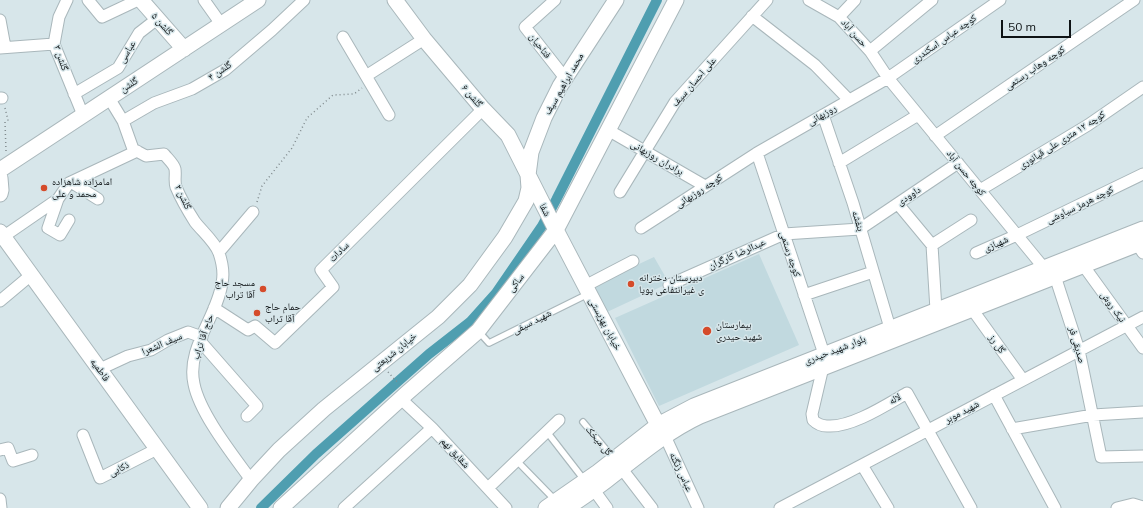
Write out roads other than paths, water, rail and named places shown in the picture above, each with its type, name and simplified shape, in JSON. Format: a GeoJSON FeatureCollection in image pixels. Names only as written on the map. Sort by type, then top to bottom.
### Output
{"type":"FeatureCollection","features":[{"type":"Feature","properties":{"kind":"street","name":"گلشن ۳"},"geometry":{"type":"LineString","coordinates":[[67,0],[59,18],[54,44],[83,115]]}},
{"type":"Feature","properties":{"kind":"street"},"geometry":{"type":"LineString","coordinates":[[88,0],[102,18],[139,0]]}},
{"type":"Feature","properties":{"kind":"street","name":"گلشن ۵"},"geometry":{"type":"LineString","coordinates":[[139,0],[184,49]]}},
{"type":"Feature","properties":{"kind":"street"},"geometry":{"type":"LineString","coordinates":[[204,0],[221,24]]}},
{"type":"Feature","properties":{"kind":"street","name":"گلشن"},"geometry":{"type":"LineString","coordinates":[[2,171],[83,115],[258,0]]}},
{"type":"Feature","properties":{"kind":"street","name":"گلشن ۴"},"geometry":{"type":"LineString","coordinates":[[122,121],[154,103],[192,89],[225,70],[304,0]]}},
{"type":"Feature","properties":{"kind":"street","name":"گلشن ۶"},"geometry":{"type":"LineString","coordinates":[[395,0],[424,39],[483,109],[508,135],[539,198]]}},
{"type":"Feature","properties":{"kind":"street","name":"فتاحیان"},"geometry":{"type":"LineString","coordinates":[[555,0],[525,28],[565,78]]}},
{"type":"Feature","properties":{"kind":"street","name":"محمد ابراهیم سیف"},"geometry":{"type":"LineString","coordinates":[[528,175],[531,152],[544,118],[560,86],[616,0]]}},
{"type":"Feature","properties":{"kind":"street","name":"ساکی"},"geometry":{"type":"LineString","coordinates":[[282,508],[402,393],[478,331],[554,226],[608,130],[676,0]]}},
{"type":"Feature","properties":{"kind":"street","name":"علی احسان سیف"},"geometry":{"type":"LineString","coordinates":[[620,192],[675,102],[767,0]]}},
{"type":"Feature","properties":{"kind":"street","name":"حسن آباد"},"geometry":{"type":"LineString","coordinates":[[809,0],[839,17],[870,51],[888,78]]}},
{"type":"Feature","properties":{"kind":"street"},"geometry":{"type":"LineString","coordinates":[[839,17],[856,0]]}},
{"type":"Feature","properties":{"kind":"street"},"geometry":{"type":"LineString","coordinates":[[870,51],[932,0]]}},
{"type":"Feature","properties":{"kind":"street","name":"کوچه عباس اسکندری"},"geometry":{"type":"LineString","coordinates":[[888,78],[1000,0]]}},
{"type":"Feature","properties":{"kind":"street","name":"کوچه وهاب رستمی"},"geometry":{"type":"LineString","coordinates":[[935,136],[1134,0]]}},
{"type":"Feature","properties":{"kind":"street"},"geometry":{"type":"LineString","coordinates":[[752,16],[815,65],[849,100]]}},
{"type":"Feature","properties":{"kind":"street","name":"عباسی"},"geometry":{"type":"LineString","coordinates":[[74,94],[118,68],[139,33],[157,19]]}},
{"type":"Feature","properties":{"kind":"street"},"geometry":{"type":"LineString","coordinates":[[0,20],[3,48],[54,44]]}},
{"type":"Feature","properties":{"kind":"street"},"geometry":{"type":"LineString","coordinates":[[343,37],[389,115]]}},
{"type":"Feature","properties":{"kind":"street"},"geometry":{"type":"LineString","coordinates":[[368,79],[424,39]]}},
{"type":"Feature","properties":{"kind":"street","name":"روزبهانی"},"geometry":{"type":"LineString","coordinates":[[757,153],[888,78]]}},
{"type":"Feature","properties":{"kind":"street","name":"کوچه حسن آباد"},"geometry":{"type":"LineString","coordinates":[[888,78],[1049,274]]}},
{"type":"Feature","properties":{"kind":"street","name":"کوچه ۱۲ متری علی قپانوری"},"geometry":{"type":"LineString","coordinates":[[980,190],[1088,125],[1143,87]]}},
{"type":"Feature","properties":{"kind":"street"},"geometry":{"type":"LineString","coordinates":[[69,220],[60,235],[48,228],[58,199],[69,183],[137,151],[133,149],[122,121],[109,98]]}},
{"type":"Feature","properties":{"kind":"street","name":"سادات"},"geometry":{"type":"LineString","coordinates":[[214,308],[248,330],[254,326],[275,343],[333,287],[321,270],[483,109]]}},
{"type":"Feature","properties":{"kind":"street","name":"بنفشه"},"geometry":{"type":"LineString","coordinates":[[823,115],[890,328]]}},
{"type":"Feature","properties":{"kind":"street"},"geometry":{"type":"LineString","coordinates":[[839,163],[918,115]]}},
{"type":"Feature","properties":{"kind":"street","name":"برادران روزبهانی"},"geometry":{"type":"LineString","coordinates":[[608,130],[705,186]]}},
{"type":"Feature","properties":{"kind":"street","name":"گلشن ۲"},"geometry":{"type":"LineString","coordinates":[[137,151],[146,156],[164,154],[175,168],[175,185],[182,200],[195,221],[219,252]]}},
{"type":"Feature","properties":{"kind":"street","name":"کوچه روزبهانی"},"geometry":{"type":"LineString","coordinates":[[641,228],[757,153]]}},
{"type":"Feature","properties":{"kind":"street","name":"کوچه رستمی"},"geometry":{"type":"LineString","coordinates":[[757,153],[804,295],[823,361]]}},
{"type":"Feature","properties":{"kind":"street","name":"داوودی"},"geometry":{"type":"LineString","coordinates":[[860,229],[958,163]]}},
{"type":"Feature","properties":{"kind":"street"},"geometry":{"type":"LineString","coordinates":[[0,194],[2,171]]}},
{"type":"Feature","properties":{"kind":"street","name":"کوچه هرمز سیاوشی"},"geometry":{"type":"LineString","coordinates":[[1017,235],[1143,174]]}},
{"type":"Feature","properties":{"kind":"street","name":"خیابان شریعتی"},"geometry":{"type":"LineString","coordinates":[[228,508],[251,480],[279,450],[324,409],[438,317],[470,285],[505,237],[526,201],[529,188],[528,175]]}},
{"type":"Feature","properties":{"kind":"street"},"geometry":{"type":"LineString","coordinates":[[71,182],[98,199]]}},
{"type":"Feature","properties":{"kind":"street","name":"شفا"},"geometry":{"type":"LineString","coordinates":[[539,198],[554,226]]}},
{"type":"Feature","properties":{"kind":"street"},"geometry":{"type":"LineString","coordinates":[[1,236],[58,199]]}},
{"type":"Feature","properties":{"kind":"street"},"geometry":{"type":"LineString","coordinates":[[898,204],[932,245],[936,310]]}},
{"type":"Feature","properties":{"kind":"street"},"geometry":{"type":"LineString","coordinates":[[219,252],[253,212]]}},
{"type":"Feature","properties":{"kind":"street"},"geometry":{"type":"LineString","coordinates":[[932,245],[971,220]]}},
{"type":"Feature","properties":{"kind":"street","name":"خیابان بهزیستی"},"geometry":{"type":"LineString","coordinates":[[554,226],[661,431]]}},
{"type":"Feature","properties":{"kind":"street"},"geometry":{"type":"LineString","coordinates":[[784,234],[860,229]]}},
{"type":"Feature","properties":{"kind":"street","name":"بلوار شهید حیدری"},"geometry":{"type":"LineString","coordinates":[[823,361],[972,309],[1143,230]]}},
{"type":"Feature","properties":{"kind":"street","name":"عبدالرضا کارگران"},"geometry":{"type":"LineString","coordinates":[[669,285],[784,234]]}},
{"type":"Feature","properties":{"kind":"street","name":"شهبازی"},"geometry":{"type":"LineString","coordinates":[[976,253],[1017,235]]}},
{"type":"Feature","properties":{"kind":"street","name":"فاطمیه"},"geometry":{"type":"LineString","coordinates":[[1,236],[100,369],[200,508]]}},
{"type":"Feature","properties":{"kind":"street","name":"بلوار شهید حیدری"},"geometry":{"type":"LineString","coordinates":[[556,506],[589,485],[661,431],[700,416],[823,361],[890,328],[936,310],[1049,274],[1141,247]]}},
{"type":"Feature","properties":{"kind":"street","name":"حاج آقا تراب"},"geometry":{"type":"LineString","coordinates":[[219,252],[223,269],[222,283],[214,308],[196,353],[193,369],[193,384],[213,426],[251,480]]}},
{"type":"Feature","properties":{"kind":"street"},"geometry":{"type":"LineString","coordinates":[[587,290],[633,261]]}},
{"type":"Feature","properties":{"kind":"street","name":"نیک روش"},"geometry":{"type":"LineString","coordinates":[[1083,265],[1143,348]]}},
{"type":"Feature","properties":{"kind":"street"},"geometry":{"type":"LineString","coordinates":[[804,295],[873,272]]}},
{"type":"Feature","properties":{"kind":"street","name":"صدیقی فر"},"geometry":{"type":"LineString","coordinates":[[1049,274],[1079,350],[1101,457],[1143,456]]}},
{"type":"Feature","properties":{"kind":"street"},"geometry":{"type":"LineString","coordinates":[[0,301],[31,275]]}},
{"type":"Feature","properties":{"kind":"street","name":"گل رز"},"geometry":{"type":"LineString","coordinates":[[972,309],[1023,380]]}},
{"type":"Feature","properties":{"kind":"street","name":"شهید موبر"},"geometry":{"type":"LineString","coordinates":[[780,508],[1143,317]]}},
{"type":"Feature","properties":{"kind":"street","name":"سیف الشعرا"},"geometry":{"type":"LineString","coordinates":[[100,369],[128,356],[151,350],[168,340],[188,332],[201,339]]}},
{"type":"Feature","properties":{"kind":"street"},"geometry":{"type":"LineString","coordinates":[[201,339],[257,406],[247,416]]}},
{"type":"Feature","properties":{"kind":"street","name":"لاله"},"geometry":{"type":"LineString","coordinates":[[823,361],[812,414],[813,420],[818,425],[828,426],[844,424],[870,414],[907,393],[971,508]]}},
{"type":"Feature","properties":{"kind":"street","name":"شقایق نهم"},"geometry":{"type":"LineString","coordinates":[[402,393],[432,428],[506,508]]}},
{"type":"Feature","properties":{"kind":"street"},"geometry":{"type":"LineString","coordinates":[[994,395],[1055,508]]}},
{"type":"Feature","properties":{"kind":"street"},"geometry":{"type":"LineString","coordinates":[[1012,429],[1093,415],[1143,412]]}},
{"type":"Feature","properties":{"kind":"street"},"geometry":{"type":"LineString","coordinates":[[488,488],[559,420]]}},
{"type":"Feature","properties":{"kind":"street"},"geometry":{"type":"LineString","coordinates":[[344,508],[432,428]]}},
{"type":"Feature","properties":{"kind":"street","name":"عباس زنگنه"},"geometry":{"type":"LineString","coordinates":[[661,431],[698,508]]}},
{"type":"Feature","properties":{"kind":"street","name":"ذکایی"},"geometry":{"type":"LineString","coordinates":[[83,435],[100,478],[157,449]]}},
{"type":"Feature","properties":{"kind":"street"},"geometry":{"type":"LineString","coordinates":[[0,450],[8,448],[13,461],[32,455]]}},
{"type":"Feature","properties":{"kind":"street"},"geometry":{"type":"LineString","coordinates":[[618,464],[652,508]]}},
{"type":"Feature","properties":{"kind":"street"},"geometry":{"type":"LineString","coordinates":[[862,465],[888,508]]}},
{"type":"Feature","properties":{"kind":"street"},"geometry":{"type":"LineString","coordinates":[[589,485],[607,508]]}},
{"type":"Feature","properties":{"kind":"street"},"geometry":{"type":"LineString","coordinates":[[0,499],[1,508]]}},
{"type":"Feature","properties":{"kind":"street"},"geometry":{"type":"LineString","coordinates":[[1117,508],[1133,504],[1143,507]]}},
{"type":"Feature","properties":{"kind":"lane","name":"شهید سیفی"},"geometry":{"type":"LineString","coordinates":[[478,331],[489,343],[587,290]]}},
{"type":"Feature","properties":{"kind":"lane","name":"گل میخک"},"geometry":{"type":"LineString","coordinates":[[583,422],[618,464]]}},
{"type":"Feature","properties":{"kind":"lane"},"geometry":{"type":"LineString","coordinates":[[547,432],[589,485]]}},
{"type":"Feature","properties":{"kind":"lane"},"geometry":{"type":"LineString","coordinates":[[517,460],[556,506]]}},
{"type":"Feature","properties":{"kind":"waterway"},"geometry":{"type":"LineString","coordinates":[[261,508],[316,454],[429,354],[470,322],[496,293],[542,226],[657,0]]}},
{"type":"Feature","properties":{"kind":"place","name":"امامزاده شاهزاده محمد و علی"},"geometry":{"type":"Point","coordinates":[44,188]}},
{"type":"Feature","properties":{"kind":"place","name":"دبیرستان دخترانه ی غیرانتفاعی پویا"},"geometry":{"type":"Point","coordinates":[631,284]}},
{"type":"Feature","properties":{"kind":"place","name":"مسجد حاج آقا تراب"},"geometry":{"type":"Point","coordinates":[263,289]}},
{"type":"Feature","properties":{"kind":"place","name":"حمام حاج آقا تراب"},"geometry":{"type":"Point","coordinates":[257,313]}},
{"type":"Feature","properties":{"kind":"place","name":"بیمارستان شهید حیدری"},"geometry":{"type":"Point","coordinates":[707,331]}}]}
